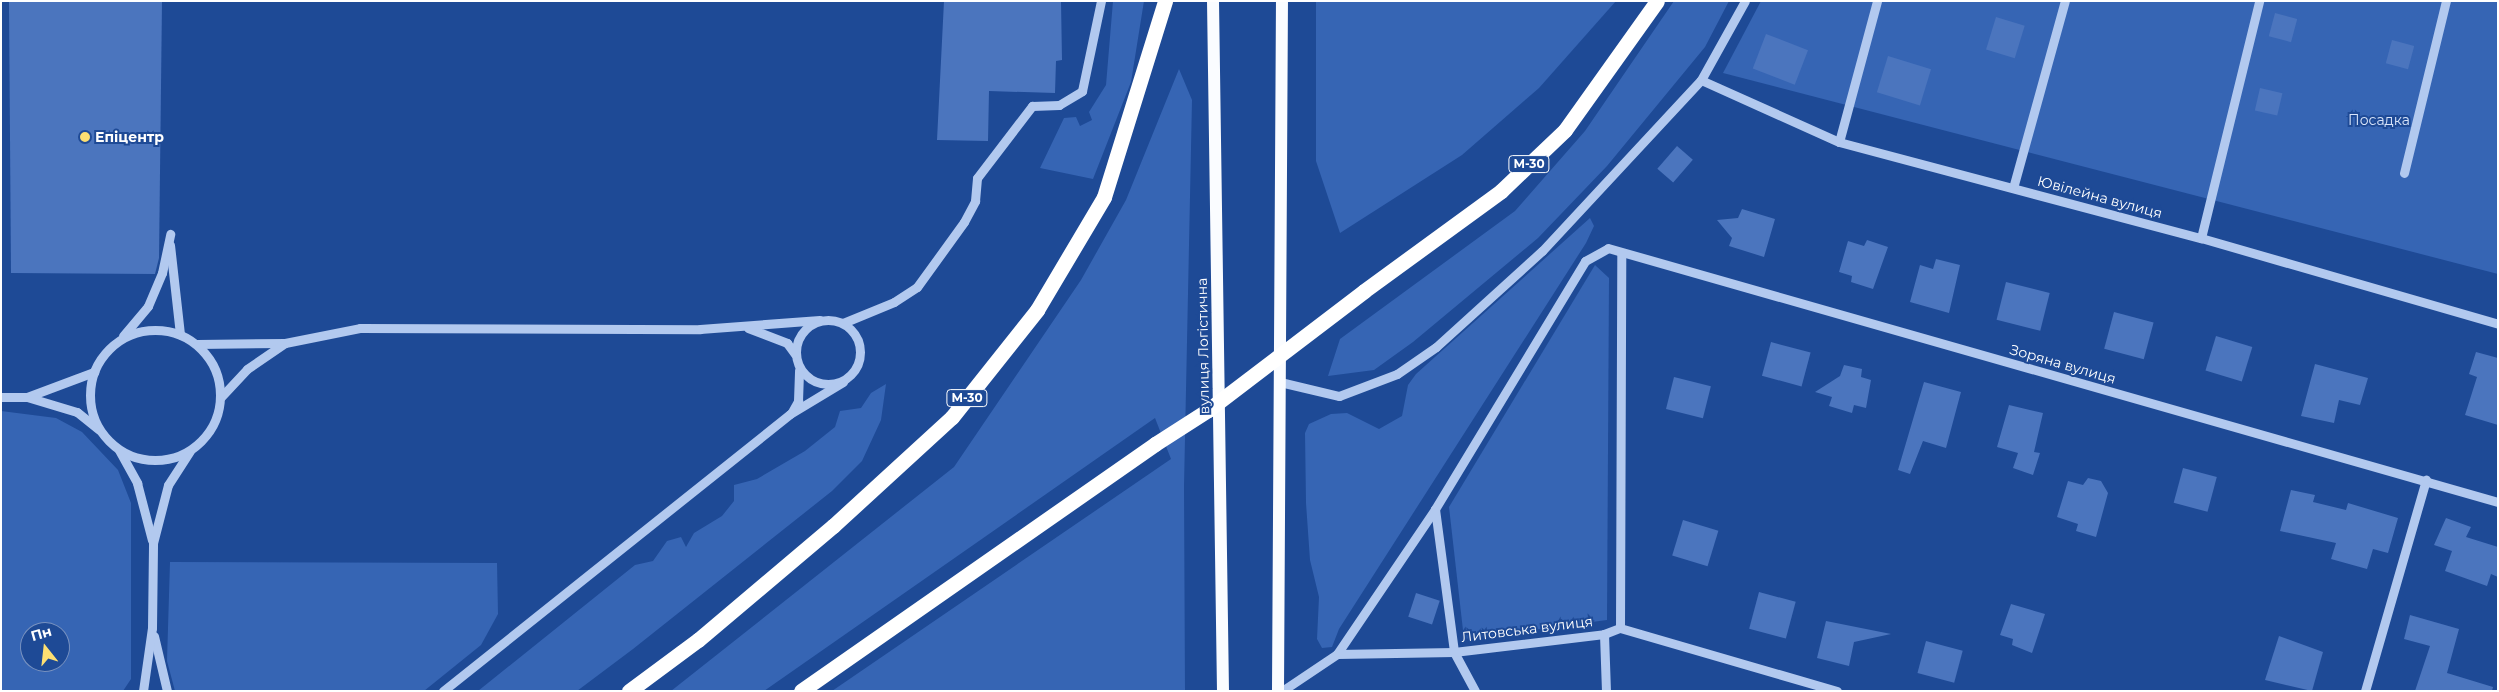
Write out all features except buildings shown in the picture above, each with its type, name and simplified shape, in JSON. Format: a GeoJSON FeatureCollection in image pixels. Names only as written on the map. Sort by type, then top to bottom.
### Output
{"type":"FeatureCollection","features":[{"type":"Feature","properties":{"kind":"highway","name":"М-30"},"geometry":{"type":"LineString","coordinates":[[629,691],[698,640],[825,532],[952,417],[1037,310],[1104,197],[1165,1]]}},
{"type":"Feature","properties":{"kind":"highway","name":"М-30"},"geometry":{"type":"LineString","coordinates":[[801,691],[1155,444],[1208,410],[1364,291],[1501,191],[1565,130],[1657,1]]}},
{"type":"Feature","properties":{"kind":"main road","name":"вулиця Логістична"},"geometry":{"type":"LineString","coordinates":[[1213,1],[1223,691]]}},
{"type":"Feature","properties":{"kind":"main road"},"geometry":{"type":"LineString","coordinates":[[1278,691],[1282,1]]}},
{"type":"Feature","properties":{"kind":"street"},"geometry":{"type":"LineString","coordinates":[[197,344],[285,343],[360,328],[746,328],[820,320],[843,323],[894,302],[917,287],[964,222],[975,201],[977,178],[1032,106],[1060,105],[1082,91],[1101,1]]}},
{"type":"Feature","properties":{"kind":"street"},"geometry":{"type":"LineString","coordinates":[[1280,382],[1339,396],[1397,374],[1436,347],[1542,251],[1701,80],[1745,1]]}},
{"type":"Feature","properties":{"kind":"street"},"geometry":{"type":"LineString","coordinates":[[1840,142],[1877,1]]}},
{"type":"Feature","properties":{"kind":"street"},"geometry":{"type":"LineString","coordinates":[[2013,188],[2065,1]]}},
{"type":"Feature","properties":{"kind":"street"},"geometry":{"type":"LineString","coordinates":[[2200,238],[2259,1]]}},
{"type":"Feature","properties":{"kind":"street"},"geometry":{"type":"LineString","coordinates":[[2404,173],[2446,1]]}},
{"type":"Feature","properties":{"kind":"street","name":"Ювілейна вулиця"},"geometry":{"type":"LineString","coordinates":[[1701,80],[1840,142],[2200,238],[2498,324]]}},
{"type":"Feature","properties":{"kind":"street"},"geometry":{"type":"LineString","coordinates":[[102,432],[93,414],[90,393],[94,372],[104,354],[120,340],[148,306],[162,273],[170,234],[180,334]]}},
{"type":"Feature","properties":{"kind":"street","name":"Зоряна вулиця"},"geometry":{"type":"LineString","coordinates":[[1435,509],[1585,261],[1608,248],[1621,254],[2426,480],[2498,502]]}},
{"type":"Feature","properties":{"kind":"street"},"geometry":{"type":"LineString","coordinates":[[1621,254],[1620,628],[1836,691]]}},
{"type":"Feature","properties":{"kind":"street"},"geometry":{"type":"LineString","coordinates":[[790,414],[801,388],[796,354],[802,333],[820,320]]}},
{"type":"Feature","properties":{"kind":"street"},"geometry":{"type":"LineString","coordinates":[[443,691],[790,414],[851,376],[861,357],[857,337],[843,323]]}},
{"type":"Feature","properties":{"kind":"street"},"geometry":{"type":"LineString","coordinates":[[746,328],[787,344],[796,354]]}},
{"type":"Feature","properties":{"kind":"street"},"geometry":{"type":"LineString","coordinates":[[120,340],[140,332],[160,330],[180,334],[197,344],[210,359],[221,397]]}},
{"type":"Feature","properties":{"kind":"street"},"geometry":{"type":"LineString","coordinates":[[143,691],[152,628],[153,543],[168,485],[175,469],[208,434],[221,397],[247,369],[285,343]]}},
{"type":"Feature","properties":{"kind":"street"},"geometry":{"type":"LineString","coordinates":[[798,365],[812,381],[822,384],[843,382]]}},
{"type":"Feature","properties":{"kind":"street"},"geometry":{"type":"LineString","coordinates":[[27,397],[94,372]]}},
{"type":"Feature","properties":{"kind":"street"},"geometry":{"type":"LineString","coordinates":[[1,397],[27,397],[78,412],[117,447],[135,457],[156,460],[176,457],[194,448]]}},
{"type":"Feature","properties":{"kind":"street"},"geometry":{"type":"LineString","coordinates":[[117,447],[137,483],[153,543]]}},
{"type":"Feature","properties":{"kind":"street"},"geometry":{"type":"LineString","coordinates":[[2365,691],[2426,480]]}},
{"type":"Feature","properties":{"kind":"street"},"geometry":{"type":"LineString","coordinates":[[1435,509],[1454,652],[1475,691]]}},
{"type":"Feature","properties":{"kind":"street"},"geometry":{"type":"LineString","coordinates":[[1282,691],[1337,654],[1435,509]]}},
{"type":"Feature","properties":{"kind":"street"},"geometry":{"type":"LineString","coordinates":[[152,628],[167,691]]}},
{"type":"Feature","properties":{"kind":"street","name":"Литовська вулиця"},"geometry":{"type":"LineString","coordinates":[[1337,654],[1454,652],[1604,634],[1620,628]]}},
{"type":"Feature","properties":{"kind":"street"},"geometry":{"type":"LineString","coordinates":[[1604,634],[1606,691]]}},
{"type":"Feature","properties":{"kind":"green space"},"geometry":{"type":"Polygon","coordinates":[[[1113,1],[1144,1],[1131,82],[1093,179],[1040,168],[1064,118],[1076,117],[1080,126],[1092,120],[1089,112],[1106,85],[1113,1]]]}},
{"type":"Feature","properties":{"kind":"green space"},"geometry":{"type":"Polygon","coordinates":[[[1316,1],[1616,1],[1539,88],[1462,155],[1340,233],[1316,161],[1316,1]]]}},
{"type":"Feature","properties":{"kind":"green space"},"geometry":{"type":"Polygon","coordinates":[[[1674,1],[1729,1],[1705,47],[1607,166],[1538,238],[1413,342],[1374,370],[1328,376],[1340,339],[1515,211],[1585,131],[1674,1]]]}},
{"type":"Feature","properties":{"kind":"green space","name":"Посадка"},"geometry":{"type":"Polygon","coordinates":[[[1761,1],[2498,1],[2498,274],[1723,73],[1761,1]]]}},
{"type":"Feature","properties":{"kind":"green space"},"geometry":{"type":"Polygon","coordinates":[[[1179,69],[1192,100],[1184,487],[1185,691],[832,691],[1171,459],[1155,418],[764,691],[671,691],[954,467],[1081,280],[1126,200],[1179,69]]]}},
{"type":"Feature","properties":{"kind":"green space"},"geometry":{"type":"Polygon","coordinates":[[[1590,218],[1594,226],[1586,243],[1339,629],[1332,647],[1322,648],[1317,639],[1319,597],[1310,560],[1306,503],[1305,433],[1309,424],[1331,414],[1347,413],[1379,429],[1402,416],[1408,385],[1416,374],[1590,218]]]}},
{"type":"Feature","properties":{"kind":"green space"},"geometry":{"type":"Polygon","coordinates":[[[1595,265],[1609,278],[1607,620],[1464,639],[1449,507],[1595,265]]]}},
{"type":"Feature","properties":{"kind":"green space"},"geometry":{"type":"Polygon","coordinates":[[[886,384],[881,420],[862,461],[832,491],[633,649],[577,691],[478,691],[635,565],[653,561],[667,541],[681,537],[686,547],[694,533],[722,516],[734,501],[734,485],[757,479],[805,451],[835,427],[840,411],[861,408],[871,393],[886,384]]]}},
{"type":"Feature","properties":{"kind":"green space"},"geometry":{"type":"Polygon","coordinates":[[[1,411],[56,418],[82,432],[118,470],[131,503],[131,679],[123,691],[1,691],[1,411]]]}},
{"type":"Feature","properties":{"kind":"green space"},"geometry":{"type":"Polygon","coordinates":[[[170,562],[497,563],[498,614],[481,645],[424,691],[175,691],[167,661],[170,562]]]}},
{"type":"Feature","properties":{"kind":"place","name":"Епіцентр"},"geometry":{"type":"Point","coordinates":[85,137]}}]}
